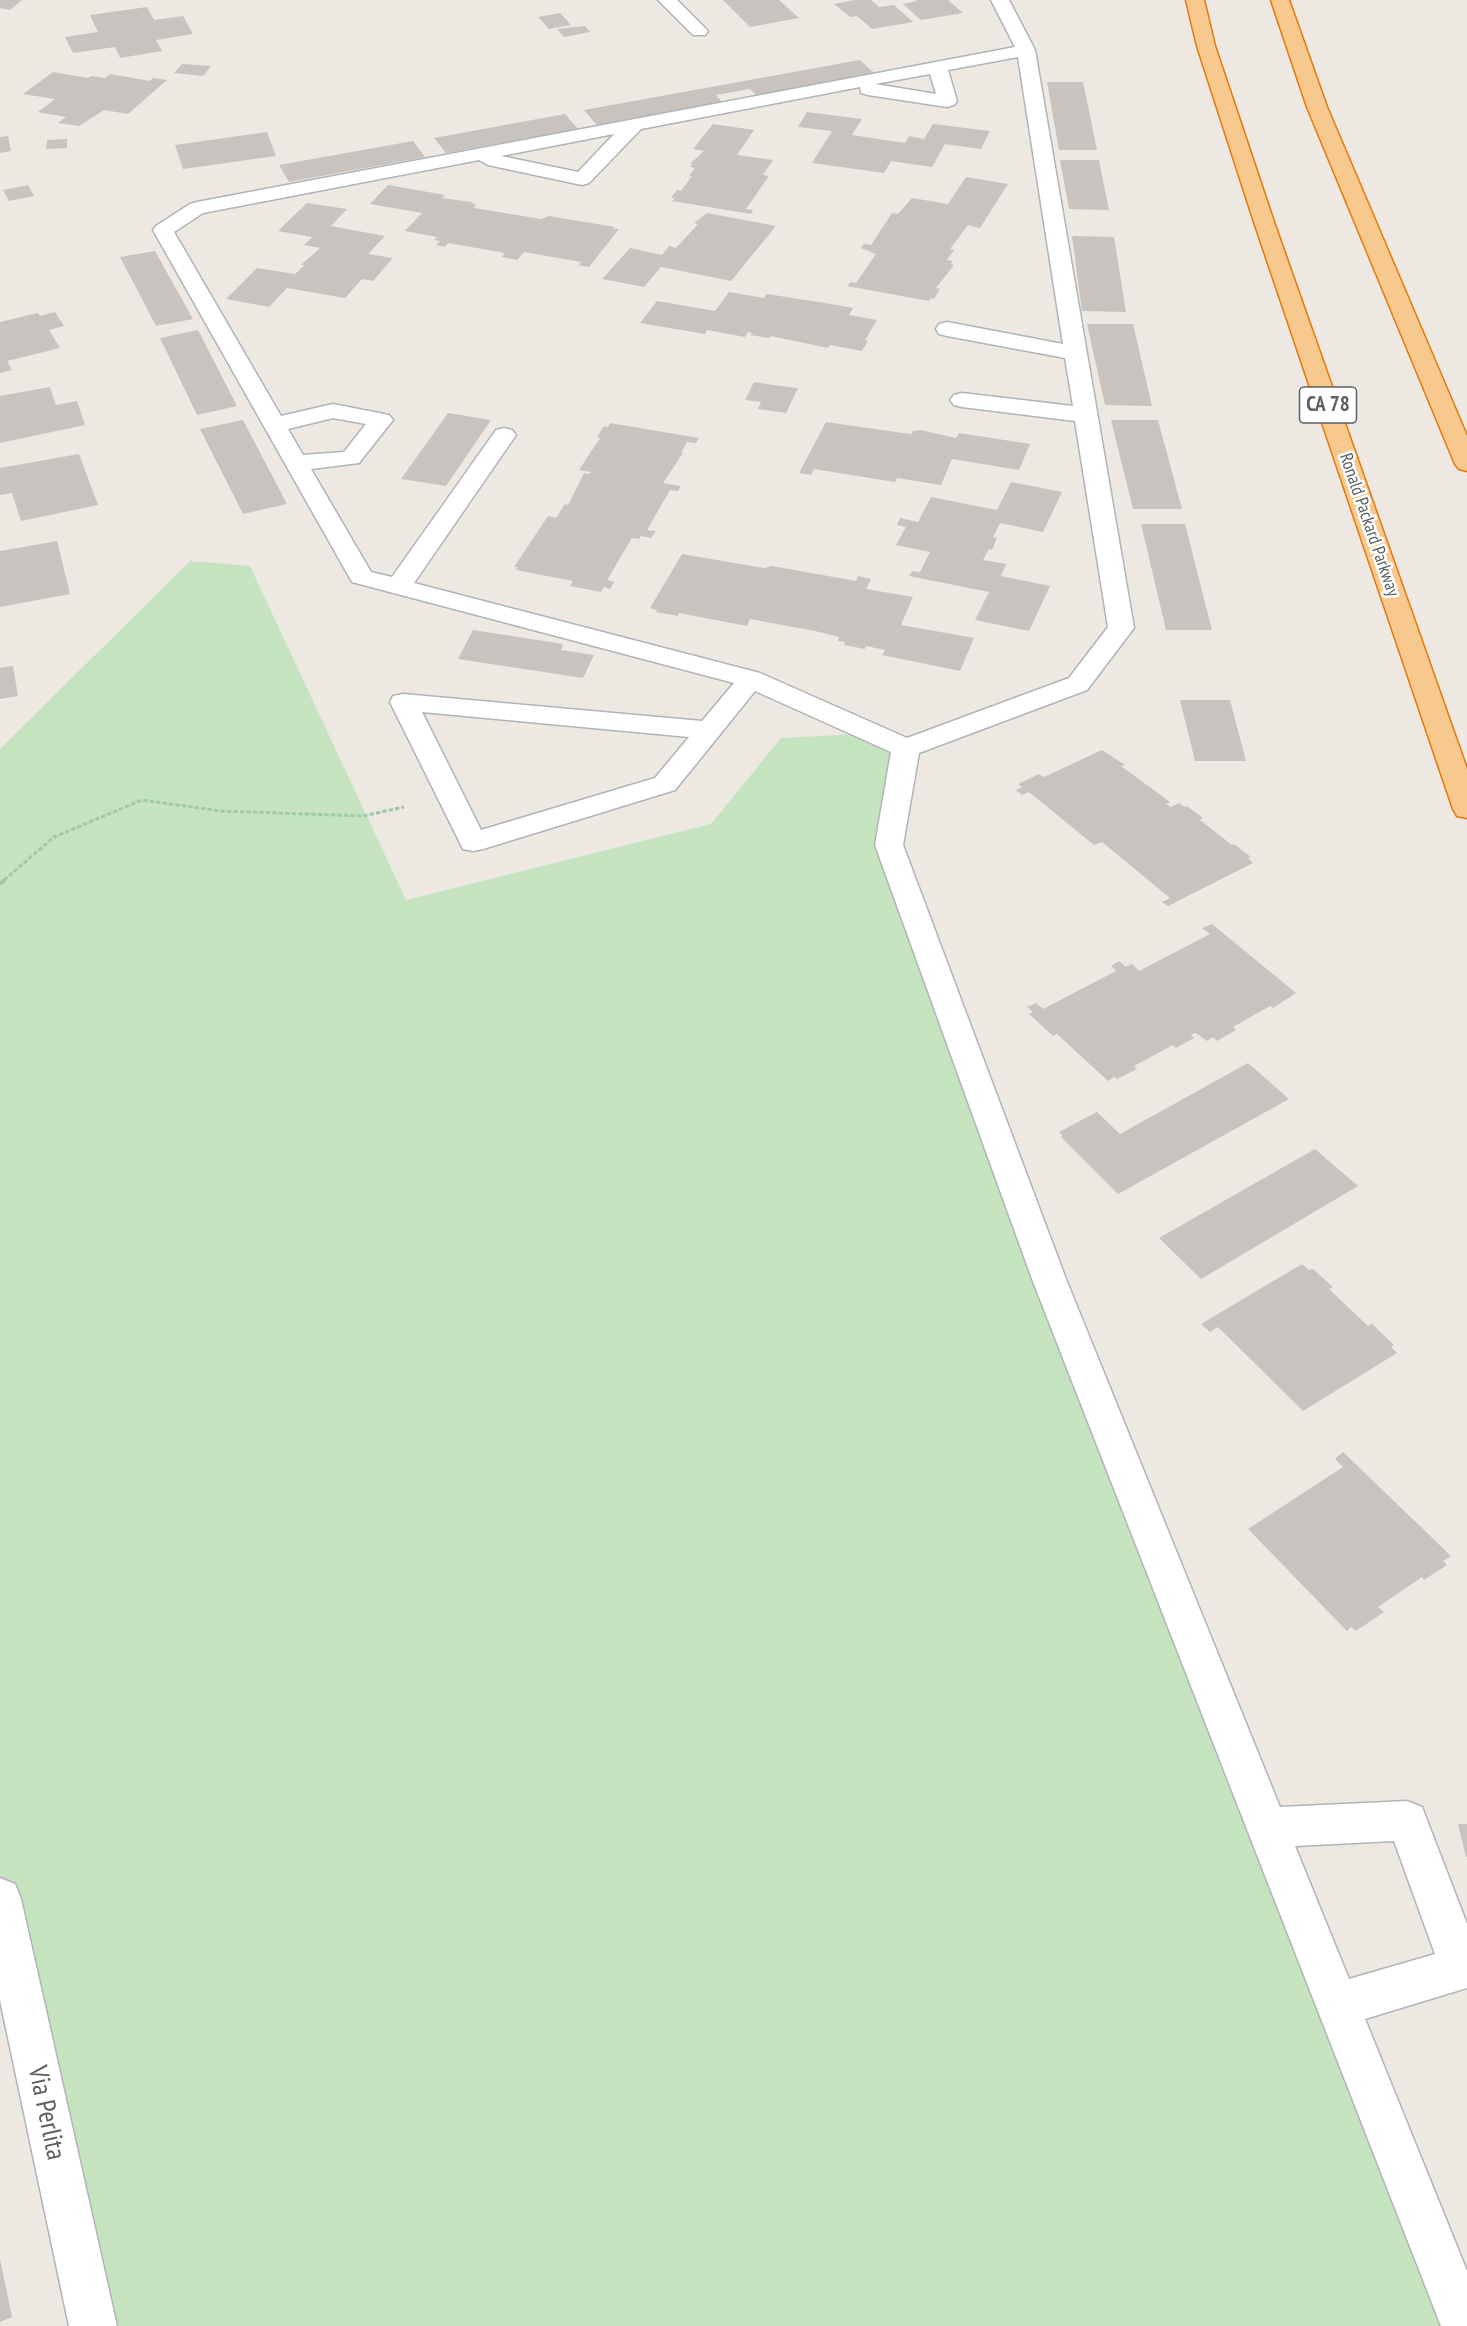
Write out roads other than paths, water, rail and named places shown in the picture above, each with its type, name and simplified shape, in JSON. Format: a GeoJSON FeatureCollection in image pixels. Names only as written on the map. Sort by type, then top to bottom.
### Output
{"type":"FeatureCollection","features":[{"type":"Feature","properties":{"kind":"highway","name":"Ronald Packard Parkway"},"geometry":{"type":"LineString","coordinates":[[1195,0],[1206,46],[1265,225],[1467,809]]}},
{"type":"Feature","properties":{"kind":"highway"},"geometry":{"type":"LineString","coordinates":[[1280,0],[1317,107],[1467,464]]}},
{"type":"Feature","properties":{"kind":"lane"},"geometry":{"type":"LineString","coordinates":[[667,0],[699,31]]}},
{"type":"Feature","properties":{"kind":"lane"},"geometry":{"type":"LineString","coordinates":[[1000,0],[1026,50],[1121,628],[1078,684],[906,748],[751,679],[361,577],[164,230],[197,208],[1026,50]]}},
{"type":"Feature","properties":{"kind":"lane"},"geometry":{"type":"LineString","coordinates":[[842,85],[947,100],[938,67]]}},
{"type":"Feature","properties":{"kind":"lane"},"geometry":{"type":"LineString","coordinates":[[472,156],[582,179],[634,125]]}},
{"type":"Feature","properties":{"kind":"lane"},"geometry":{"type":"LineString","coordinates":[[947,329],[1076,353]]}},
{"type":"Feature","properties":{"kind":"lane"},"geometry":{"type":"LineString","coordinates":[[962,400],[1086,415]]}},
{"type":"Feature","properties":{"kind":"lane"},"geometry":{"type":"LineString","coordinates":[[274,425],[333,411],[381,420],[351,458],[296,463]]}},
{"type":"Feature","properties":{"kind":"lane"},"geometry":{"type":"LineString","coordinates":[[398,587],[504,435]]}},
{"type":"Feature","properties":{"kind":"lane"},"geometry":{"type":"LineString","coordinates":[[710,730],[403,702],[473,842],[665,784],[710,730],[751,679]]}},
{"type":"Feature","properties":{"kind":"lane"},"geometry":{"type":"LineString","coordinates":[[906,748],[889,845],[1049,1279],[1465,2326]]}},
{"type":"Feature","properties":{"kind":"lane"},"geometry":{"type":"LineString","coordinates":[[1266,1827],[1407,1821],[1462,1968],[1337,2005]]}},
{"type":"Feature","properties":{"kind":"lane","name":"Via Perlita"},"geometry":{"type":"LineString","coordinates":[[0,1899],[93,2326]]}}]}
